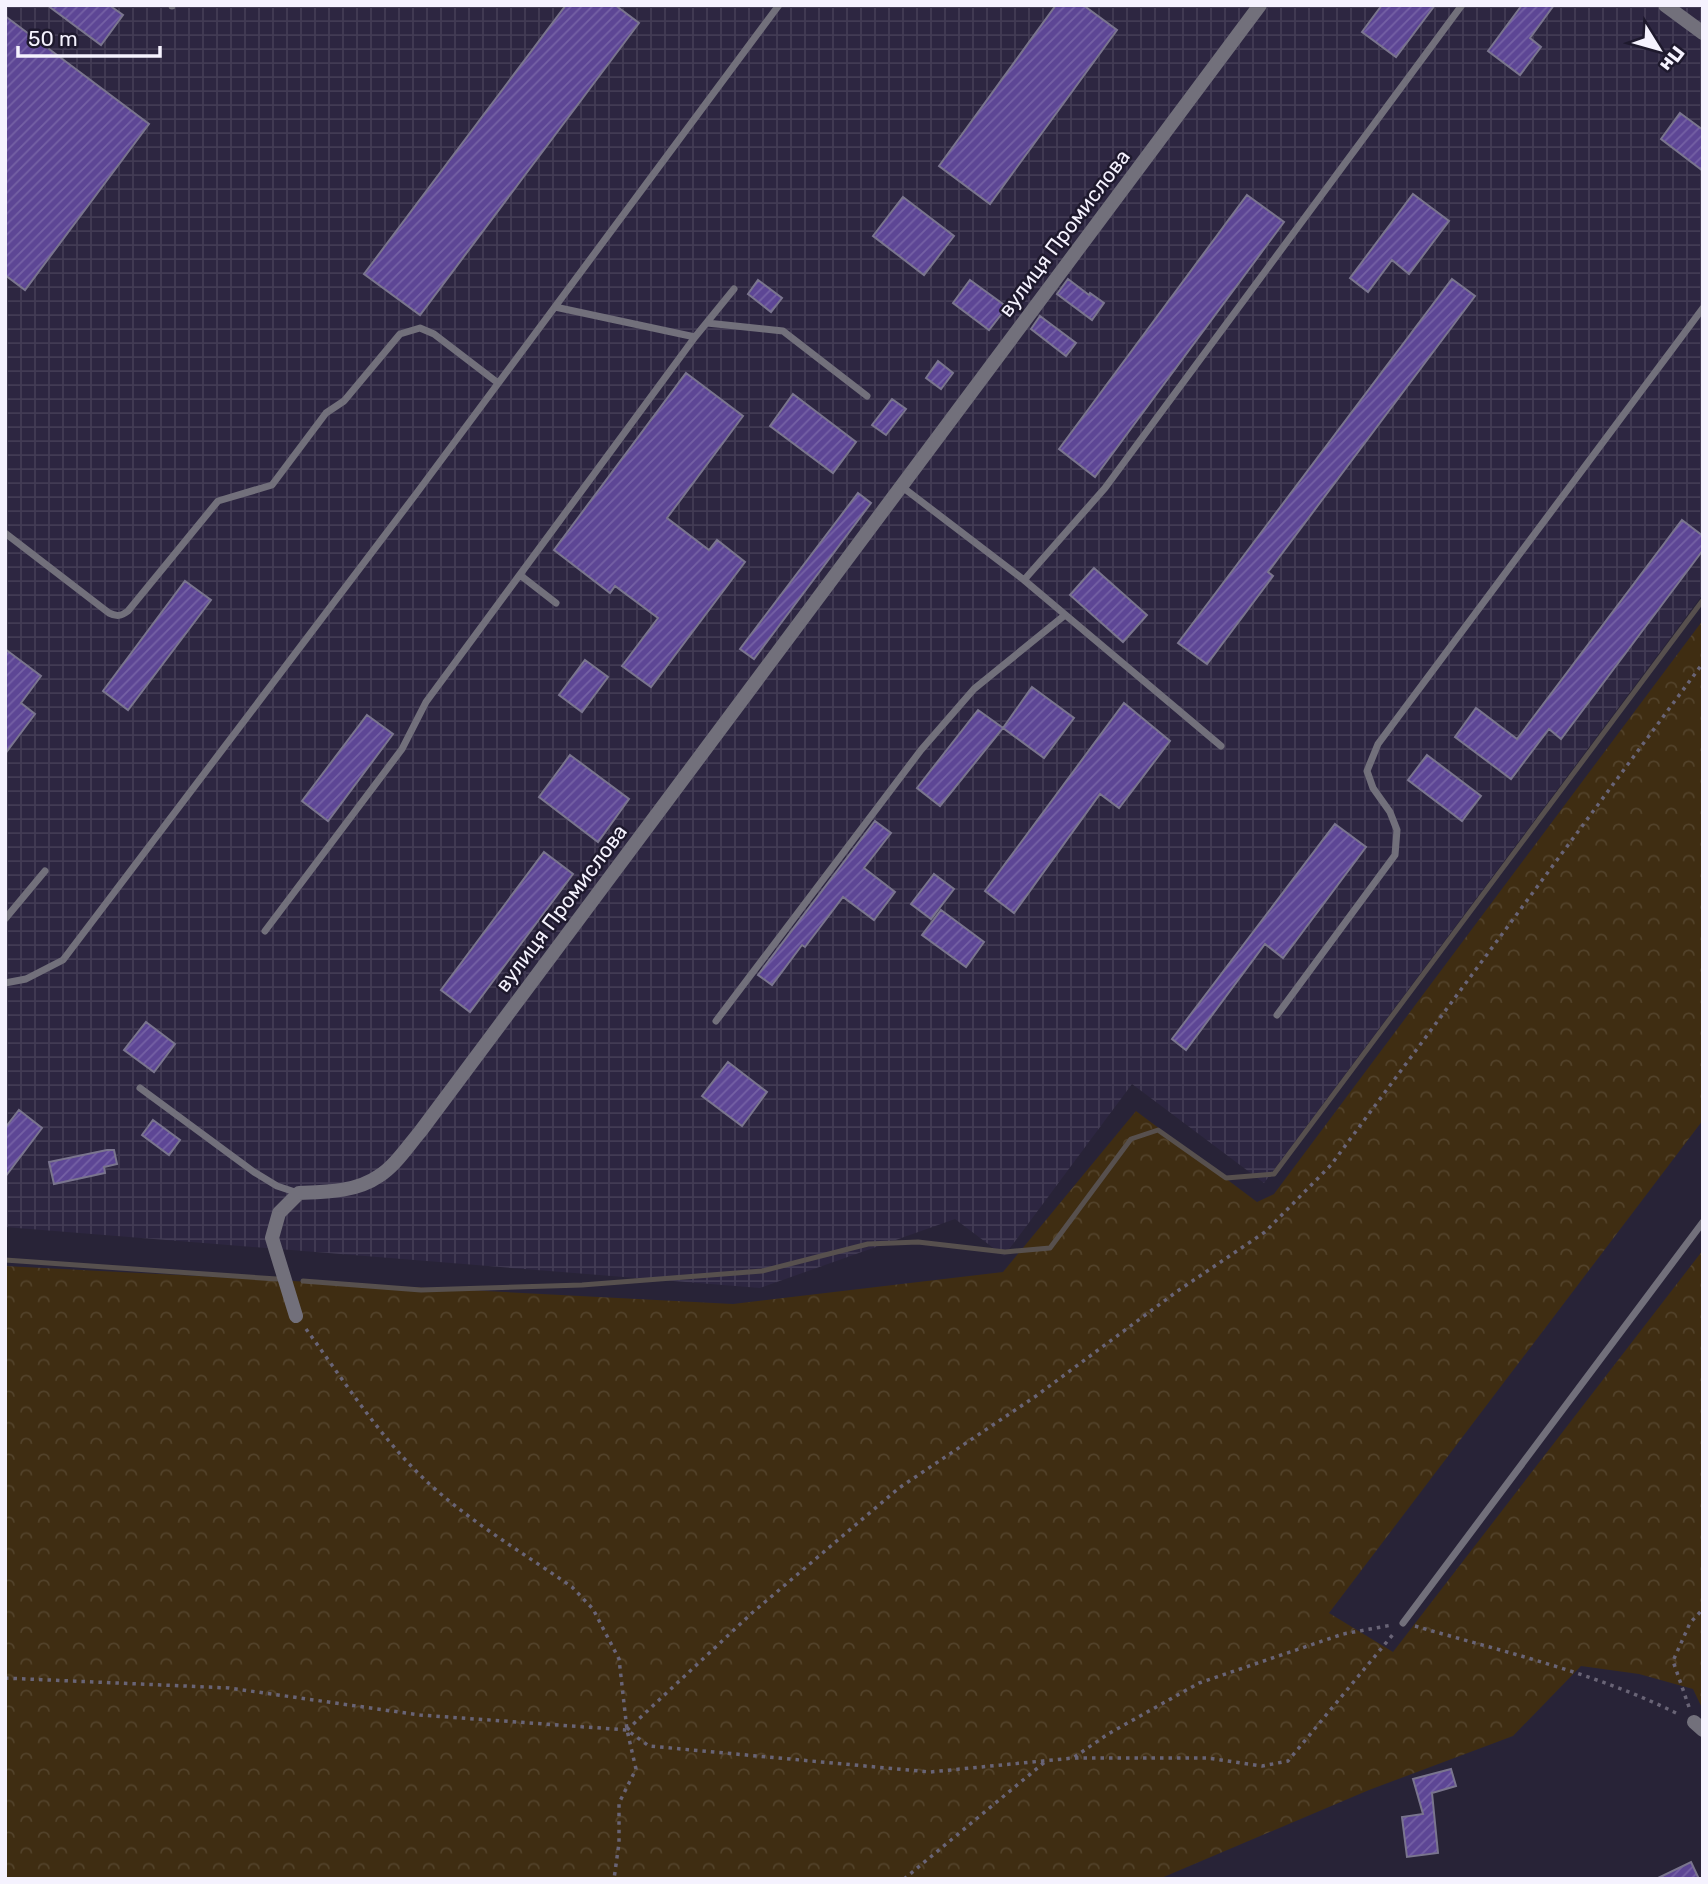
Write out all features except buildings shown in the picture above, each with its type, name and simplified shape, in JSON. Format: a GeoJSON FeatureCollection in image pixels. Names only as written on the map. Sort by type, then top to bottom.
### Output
{"type":"FeatureCollection","features":[{"type":"Feature","properties":{"kind":"street","name":"вулиця Промислова"},"geometry":{"type":"LineString","coordinates":[[299,1193],[358,1186],[380,1176],[403,1153],[1260,5]]}},
{"type":"Feature","properties":{"kind":"street"},"geometry":{"type":"LineString","coordinates":[[1665,5],[1703,33]]}},
{"type":"Feature","properties":{"kind":"street"},"geometry":{"type":"LineString","coordinates":[[296,1316],[272,1238],[279,1213],[299,1193]]}},
{"type":"Feature","properties":{"kind":"lane"},"geometry":{"type":"LineString","coordinates":[[5,983],[26,979],[63,960],[779,5]]}},
{"type":"Feature","properties":{"kind":"lane"},"geometry":{"type":"LineString","coordinates":[[1024,580],[1105,488],[1462,5]]}},
{"type":"Feature","properties":{"kind":"lane"},"geometry":{"type":"LineString","coordinates":[[265,931],[402,749],[426,702],[695,337],[734,289]]}},
{"type":"Feature","properties":{"kind":"lane"},"geometry":{"type":"LineString","coordinates":[[555,307],[695,337]]}},
{"type":"Feature","properties":{"kind":"lane"},"geometry":{"type":"LineString","coordinates":[[1277,1015],[1395,855],[1397,830],[1390,812],[1373,788],[1367,771],[1378,744],[1703,308]]}},
{"type":"Feature","properties":{"kind":"lane"},"geometry":{"type":"LineString","coordinates":[[707,323],[783,331],[867,396]]}},
{"type":"Feature","properties":{"kind":"lane"},"geometry":{"type":"LineString","coordinates":[[5,533],[109,613],[122,615],[218,501],[272,485],[326,413],[344,401],[400,334],[420,328],[434,334],[498,383]]}},
{"type":"Feature","properties":{"kind":"lane"},"geometry":{"type":"LineString","coordinates":[[901,486],[1024,580],[1221,746]]}},
{"type":"Feature","properties":{"kind":"lane"},"geometry":{"type":"LineString","coordinates":[[520,575],[556,603]]}},
{"type":"Feature","properties":{"kind":"lane"},"geometry":{"type":"LineString","coordinates":[[716,1021],[921,750],[974,689],[1065,615]]}},
{"type":"Feature","properties":{"kind":"lane"},"geometry":{"type":"LineString","coordinates":[[5,919],[45,871]]}},
{"type":"Feature","properties":{"kind":"lane"},"geometry":{"type":"LineString","coordinates":[[140,1088],[254,1172],[277,1186],[299,1193]]}},
{"type":"Feature","properties":{"kind":"lane"},"geometry":{"type":"LineString","coordinates":[[1403,1623],[1703,1222]]}},
{"type":"Feature","properties":{"kind":"path"},"geometry":{"type":"LineString","coordinates":[[627,1730],[752,1613],[899,1488],[1036,1396],[1179,1290],[1265,1232],[1331,1165],[1703,663]]}},
{"type":"Feature","properties":{"kind":"path"},"geometry":{"type":"LineString","coordinates":[[296,1316],[364,1409],[421,1476],[572,1587],[586,1599],[600,1620],[620,1659],[627,1730],[636,1769],[619,1803],[619,1843],[614,1879]]}},
{"type":"Feature","properties":{"kind":"path"},"geometry":{"type":"LineString","coordinates":[[1698,1726],[1673,1661],[1690,1623],[1703,1609]]}},
{"type":"Feature","properties":{"kind":"path"},"geometry":{"type":"LineString","coordinates":[[5,1678],[229,1688],[420,1715],[627,1730],[649,1746],[930,1772],[1073,1758],[1208,1758],[1262,1766],[1287,1761],[1403,1623]]}},
{"type":"Feature","properties":{"kind":"path"},"geometry":{"type":"LineString","coordinates":[[1073,1758],[1108,1734],[1199,1683],[1343,1634],[1403,1623],[1640,1695],[1698,1726]]}},
{"type":"Feature","properties":{"kind":"path"},"geometry":{"type":"LineString","coordinates":[[904,1879],[1047,1760]]}},
{"type":"Feature","properties":{"kind":"shaded area"},"geometry":{"type":"Polygon","coordinates":[[[5,5],[1703,5],[1703,594],[1264,1183],[1132,1084],[1004,1256],[955,1219],[760,1288],[5,1227],[5,5]]]}},
{"type":"Feature","properties":{"kind":"green space"},"geometry":{"type":"Polygon","coordinates":[[[1703,620],[1703,1120],[1329,1613],[1393,1652],[1703,1250],[1703,1710],[1693,1689],[1639,1674],[1581,1666],[1513,1736],[1369,1790],[1159,1879],[5,1879],[5,1266],[733,1304],[1003,1272],[1136,1111],[1257,1202],[1274,1194],[1703,620]]]}},
{"type":"Feature","properties":{"kind":"waterway"},"geometry":{"type":"LineString","coordinates":[[303,1281],[421,1290],[582,1285],[762,1271],[868,1244],[918,1242],[1005,1252],[1050,1248],[1131,1139],[1158,1130],[1226,1178],[1274,1174],[1703,600]]}},
{"type":"Feature","properties":{"kind":"waterway"},"geometry":{"type":"LineString","coordinates":[[5,1260],[277,1279]]}}]}
